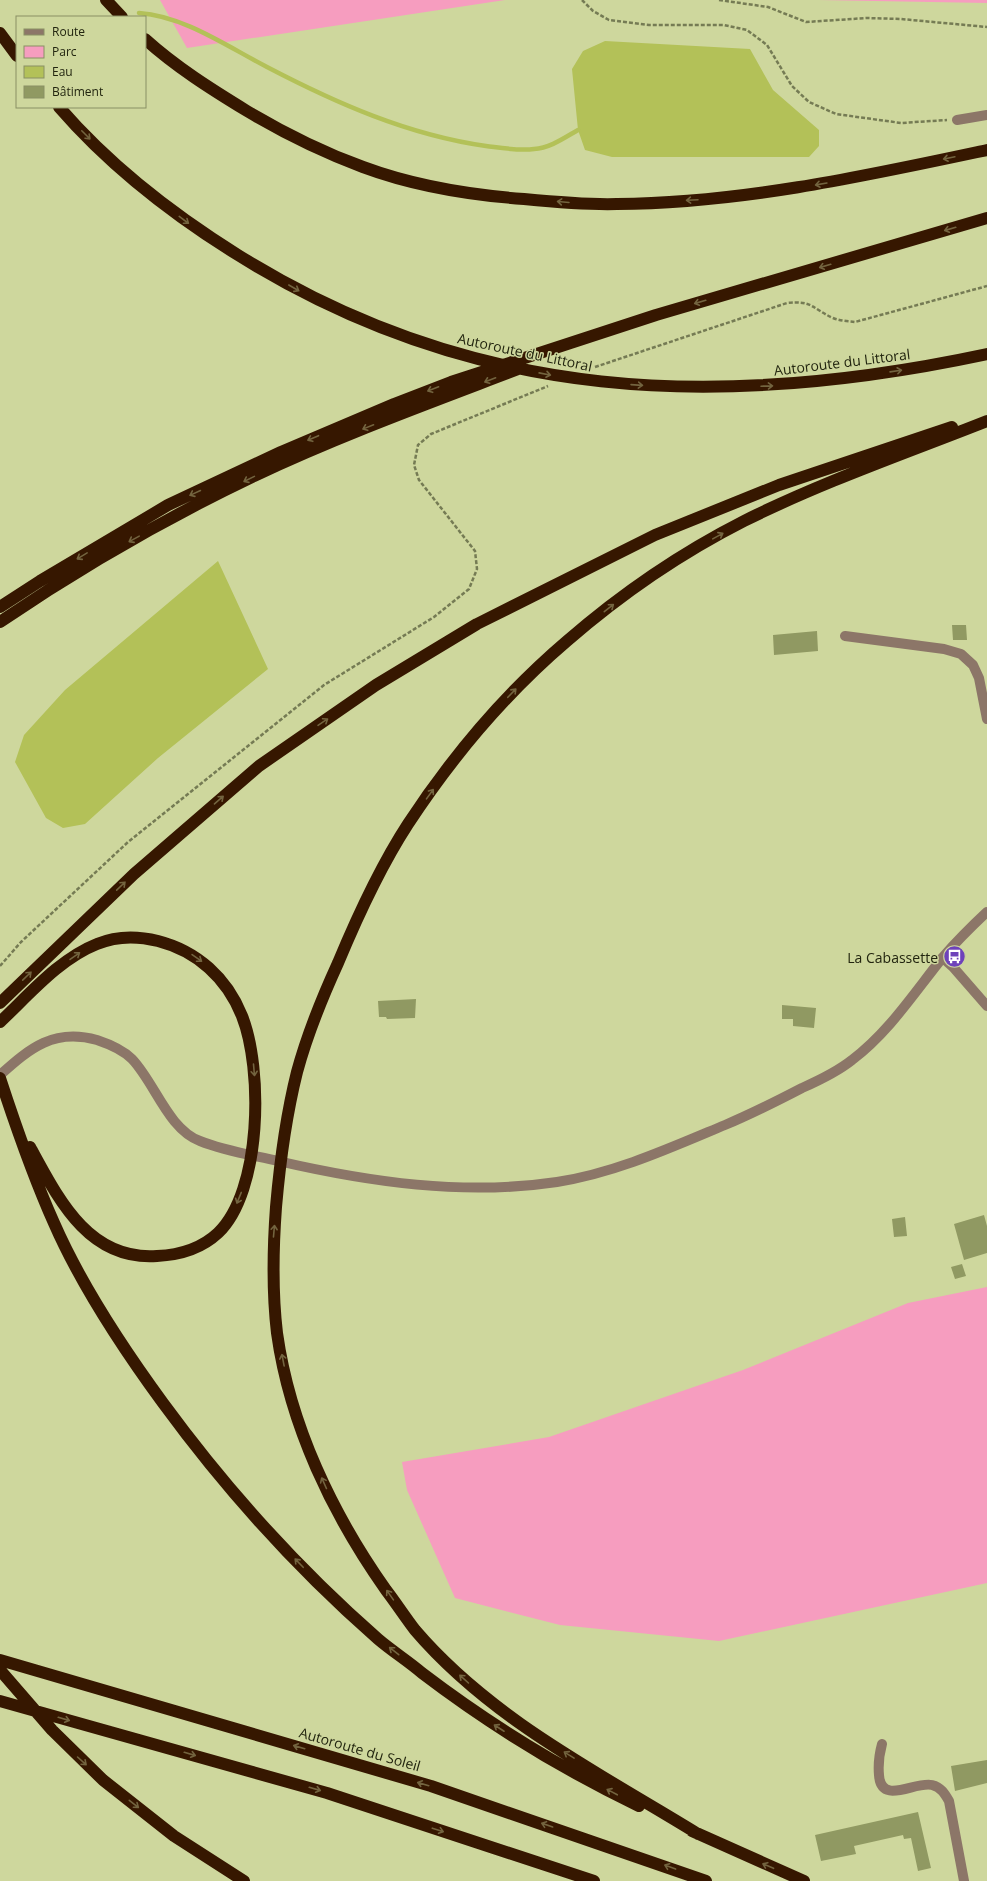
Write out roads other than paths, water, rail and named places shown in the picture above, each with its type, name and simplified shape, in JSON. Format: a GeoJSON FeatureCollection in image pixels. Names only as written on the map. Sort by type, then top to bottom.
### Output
{"type":"FeatureCollection","features":[{"type":"Feature","properties":{"kind":"highway"},"geometry":{"type":"LineString","coordinates":[[106,0],[121,16]]}},
{"type":"Feature","properties":{"kind":"highway"},"geometry":{"type":"LineString","coordinates":[[0,33],[16,55]]}},
{"type":"Feature","properties":{"kind":"highway"},"geometry":{"type":"LineString","coordinates":[[146,40],[178,66],[213,90],[270,125],[320,149],[365,168],[411,181],[446,189],[502,197],[574,203],[618,204],[712,199],[802,187],[853,178],[987,150]]}},
{"type":"Feature","properties":{"kind":"highway","name":"Autoroute du Littoral"},"geometry":{"type":"LineString","coordinates":[[60,108],[105,155],[134,181],[199,231],[306,294],[400,335],[493,363],[598,382],[702,388],[772,386],[858,377],[932,366],[987,354]]}},
{"type":"Feature","properties":{"kind":"highway"},"geometry":{"type":"LineString","coordinates":[[0,607],[40,580],[168,505],[281,452],[394,404],[451,382],[656,315],[987,218]]}},
{"type":"Feature","properties":{"kind":"highway"},"geometry":{"type":"LineString","coordinates":[[0,622],[51,588],[119,548],[189,509],[255,476],[395,416],[656,315]]}},
{"type":"Feature","properties":{"kind":"highway"},"geometry":{"type":"LineString","coordinates":[[0,1003],[134,874],[259,766],[376,685],[477,624],[655,535],[779,485],[987,415]]}},
{"type":"Feature","properties":{"kind":"highway"},"geometry":{"type":"LineString","coordinates":[[698,1834],[525,1727],[487,1700],[446,1663],[412,1627],[368,1564],[336,1511],[305,1440],[285,1374],[277,1331],[273,1247],[277,1195],[288,1114],[299,1067],[322,999],[362,907],[407,825],[451,764],[500,706],[535,669],[569,639],[621,599],[690,551],[737,525],[811,491],[987,421]]}},
{"type":"Feature","properties":{"kind":"highway"},"geometry":{"type":"LineString","coordinates":[[0,1022],[56,969],[97,943],[130,937],[151,940],[171,945],[190,953],[205,963],[223,983],[242,1014],[250,1039],[254,1072],[254,1138],[243,1187],[233,1213],[218,1233],[198,1246],[176,1255],[150,1257],[130,1255],[108,1246],[84,1230],[55,1193],[8,1103]]}},
{"type":"Feature","properties":{"kind":"highway"},"geometry":{"type":"LineString","coordinates":[[0,1078],[54,1225],[90,1293],[136,1366],[194,1446],[244,1506],[309,1572],[379,1639],[459,1701],[513,1737],[620,1797],[698,1834],[804,1881]]}},
{"type":"Feature","properties":{"kind":"highway","name":"Autoroute du Soleil"},"geometry":{"type":"LineString","coordinates":[[0,1660],[430,1786],[706,1881]]}},
{"type":"Feature","properties":{"kind":"highway"},"geometry":{"type":"LineString","coordinates":[[0,1665],[10,1680]]}},
{"type":"Feature","properties":{"kind":"highway"},"geometry":{"type":"LineString","coordinates":[[0,1670],[52,1730],[103,1780],[174,1836],[244,1881]]}},
{"type":"Feature","properties":{"kind":"highway"},"geometry":{"type":"LineString","coordinates":[[0,1701],[327,1793],[594,1881]]}},
{"type":"Feature","properties":{"kind":"street"},"geometry":{"type":"LineString","coordinates":[[957,120],[987,115]]}},
{"type":"Feature","properties":{"kind":"street"},"geometry":{"type":"LineString","coordinates":[[845,636],[944,649],[961,654],[973,665],[979,678],[987,718]]}},
{"type":"Feature","properties":{"kind":"street"},"geometry":{"type":"LineString","coordinates":[[0,1075],[23,1054],[44,1041],[63,1036],[78,1036],[109,1044],[131,1058],[151,1084],[175,1121],[186,1133],[199,1141],[219,1148],[318,1170],[407,1184],[509,1188],[565,1180],[600,1173],[649,1156],[750,1114],[836,1072],[853,1060],[890,1025],[943,958],[963,935],[987,912]]}},
{"type":"Feature","properties":{"kind":"street"},"geometry":{"type":"LineString","coordinates":[[943,958],[957,971],[987,1006]]}},
{"type":"Feature","properties":{"kind":"street"},"geometry":{"type":"LineString","coordinates":[[882,1744],[878,1759],[879,1781],[882,1787],[889,1790],[898,1791],[925,1784],[933,1785],[945,1792],[949,1801],[964,1881]]}},
{"type":"Feature","properties":{"kind":"water"},"geometry":{"type":"Polygon","coordinates":[[[605,41],[750,49],[773,90],[819,130],[819,146],[809,157],[612,157],[585,150],[578,130],[572,69],[583,51],[605,41]]]}},
{"type":"Feature","properties":{"kind":"water"},"geometry":{"type":"Polygon","coordinates":[[[218,561],[268,669],[158,758],[85,824],[63,828],[46,818],[15,762],[24,735],[65,690],[218,561]]]}},
{"type":"Feature","properties":{"kind":"waterway"},"geometry":{"type":"LineString","coordinates":[[139,13],[156,15],[189,26],[319,93],[373,116],[429,134],[486,146],[528,150],[546,147],[578,130]]}},
{"type":"Feature","properties":{"kind":"place","name":"La Cabassette"},"geometry":{"type":"Point","coordinates":[954,957]}}]}
